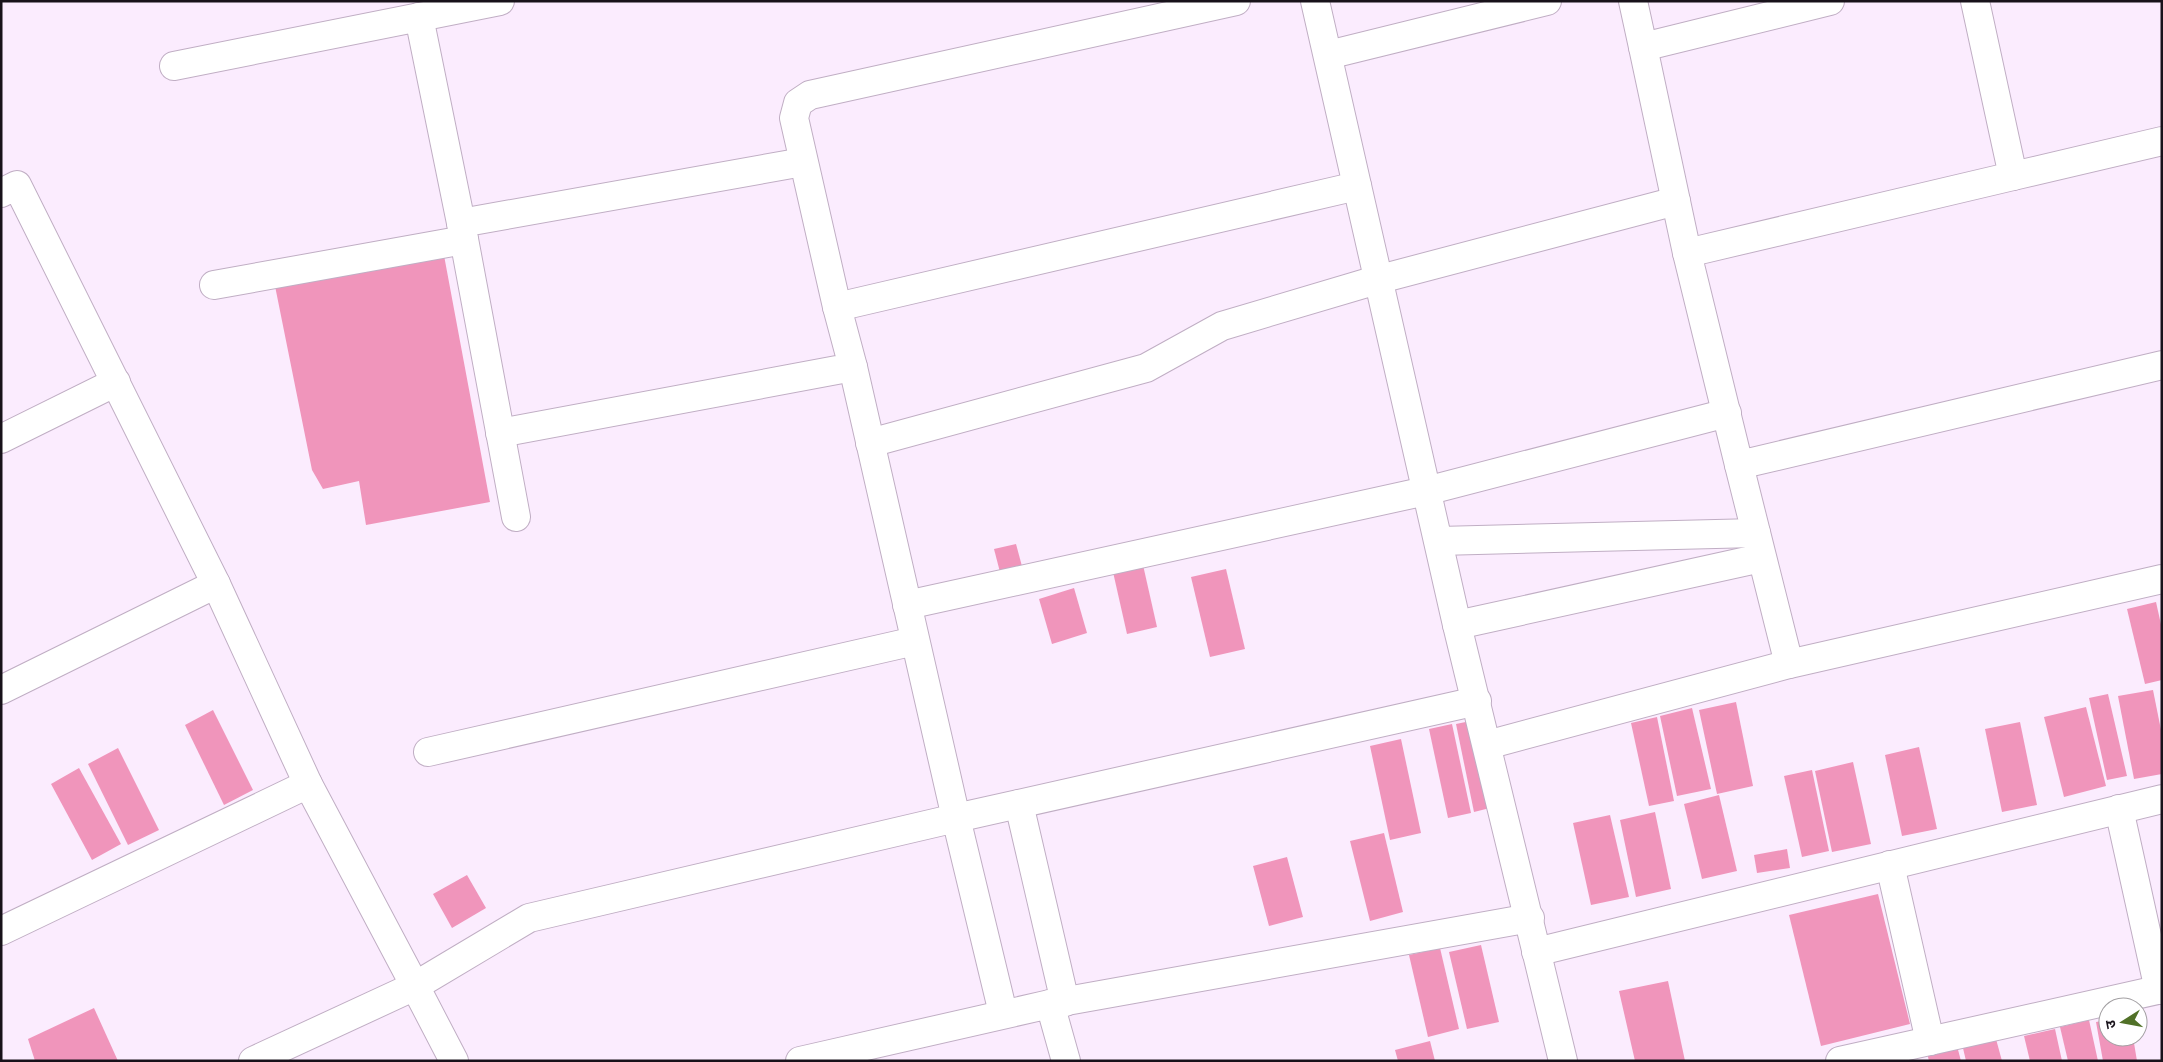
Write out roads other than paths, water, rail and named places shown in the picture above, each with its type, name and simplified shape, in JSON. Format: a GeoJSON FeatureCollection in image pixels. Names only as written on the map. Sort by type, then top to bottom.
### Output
{"type":"FeatureCollection","features":[{"type":"Feature","properties":{"kind":"street"},"geometry":{"type":"LineString","coordinates":[[174,66],[500,1]]}},
{"type":"Feature","properties":{"kind":"street"},"geometry":{"type":"LineString","coordinates":[[1003,1014],[794,118],[798,103],[810,95],[1236,1]]}},
{"type":"Feature","properties":{"kind":"street"},"geometry":{"type":"LineString","coordinates":[[1315,1],[1380,279],[1457,625],[1564,1061]]}},
{"type":"Feature","properties":{"kind":"street"},"geometry":{"type":"LineString","coordinates":[[1328,55],[1547,1]]}},
{"type":"Feature","properties":{"kind":"street"},"geometry":{"type":"LineString","coordinates":[[1633,1],[1687,253],[1789,664]]}},
{"type":"Feature","properties":{"kind":"street"},"geometry":{"type":"LineString","coordinates":[[1643,47],[1830,1]]}},
{"type":"Feature","properties":{"kind":"street"},"geometry":{"type":"LineString","coordinates":[[1976,1],[2013,176]]}},
{"type":"Feature","properties":{"kind":"street"},"geometry":{"type":"LineString","coordinates":[[420,17],[516,517]]}},
{"type":"Feature","properties":{"kind":"street"},"geometry":{"type":"LineString","coordinates":[[1687,253],[2162,141]]}},
{"type":"Feature","properties":{"kind":"street"},"geometry":{"type":"LineString","coordinates":[[214,286],[462,232],[803,162]]}},
{"type":"Feature","properties":{"kind":"street"},"geometry":{"type":"LineString","coordinates":[[1,192],[16,185],[216,584],[308,784],[454,1061]]}},
{"type":"Feature","properties":{"kind":"street"},"geometry":{"type":"LineString","coordinates":[[837,307],[1357,186]]}},
{"type":"Feature","properties":{"kind":"street"},"geometry":{"type":"LineString","coordinates":[[870,442],[1146,368],[1222,326],[1380,279],[1676,202]]}},
{"type":"Feature","properties":{"kind":"street"},"geometry":{"type":"LineString","coordinates":[[1739,465],[2162,365]]}},
{"type":"Feature","properties":{"kind":"street"},"geometry":{"type":"LineString","coordinates":[[500,433],[853,367]]}},
{"type":"Feature","properties":{"kind":"street"},"geometry":{"type":"LineString","coordinates":[[1,439],[116,382]]}},
{"type":"Feature","properties":{"kind":"street"},"geometry":{"type":"LineString","coordinates":[[907,605],[1426,491],[1727,413]]}},
{"type":"Feature","properties":{"kind":"street"},"geometry":{"type":"LineString","coordinates":[[1439,541],[1759,546]]}},
{"type":"Feature","properties":{"kind":"street"},"geometry":{"type":"LineString","coordinates":[[1457,625],[1759,546]]}},
{"type":"Feature","properties":{"kind":"street"},"geometry":{"type":"LineString","coordinates":[[1487,745],[1789,664],[2162,579]]}},
{"type":"Feature","properties":{"kind":"street"},"geometry":{"type":"LineString","coordinates":[[1,690],[216,584]]}},
{"type":"Feature","properties":{"kind":"street"},"geometry":{"type":"LineString","coordinates":[[428,752],[915,641]]}},
{"type":"Feature","properties":{"kind":"street"},"geometry":{"type":"LineString","coordinates":[[253,1061],[415,986],[529,918],[956,818],[1477,701]]}},
{"type":"Feature","properties":{"kind":"street"},"geometry":{"type":"LineString","coordinates":[[1,931],[308,784]]}},
{"type":"Feature","properties":{"kind":"street"},"geometry":{"type":"LineString","coordinates":[[1536,952],[2162,799]]}},
{"type":"Feature","properties":{"kind":"street"},"geometry":{"type":"LineString","coordinates":[[1020,804],[1058,1003],[1066,1061]]}},
{"type":"Feature","properties":{"kind":"street"},"geometry":{"type":"LineString","coordinates":[[1840,1061],[2160,989],[2119,809]]}},
{"type":"Feature","properties":{"kind":"street"},"geometry":{"type":"LineString","coordinates":[[1890,865],[1930,1040]]}},
{"type":"Feature","properties":{"kind":"street"},"geometry":{"type":"LineString","coordinates":[[800,1061],[1058,1003],[1530,918]]}}]}
